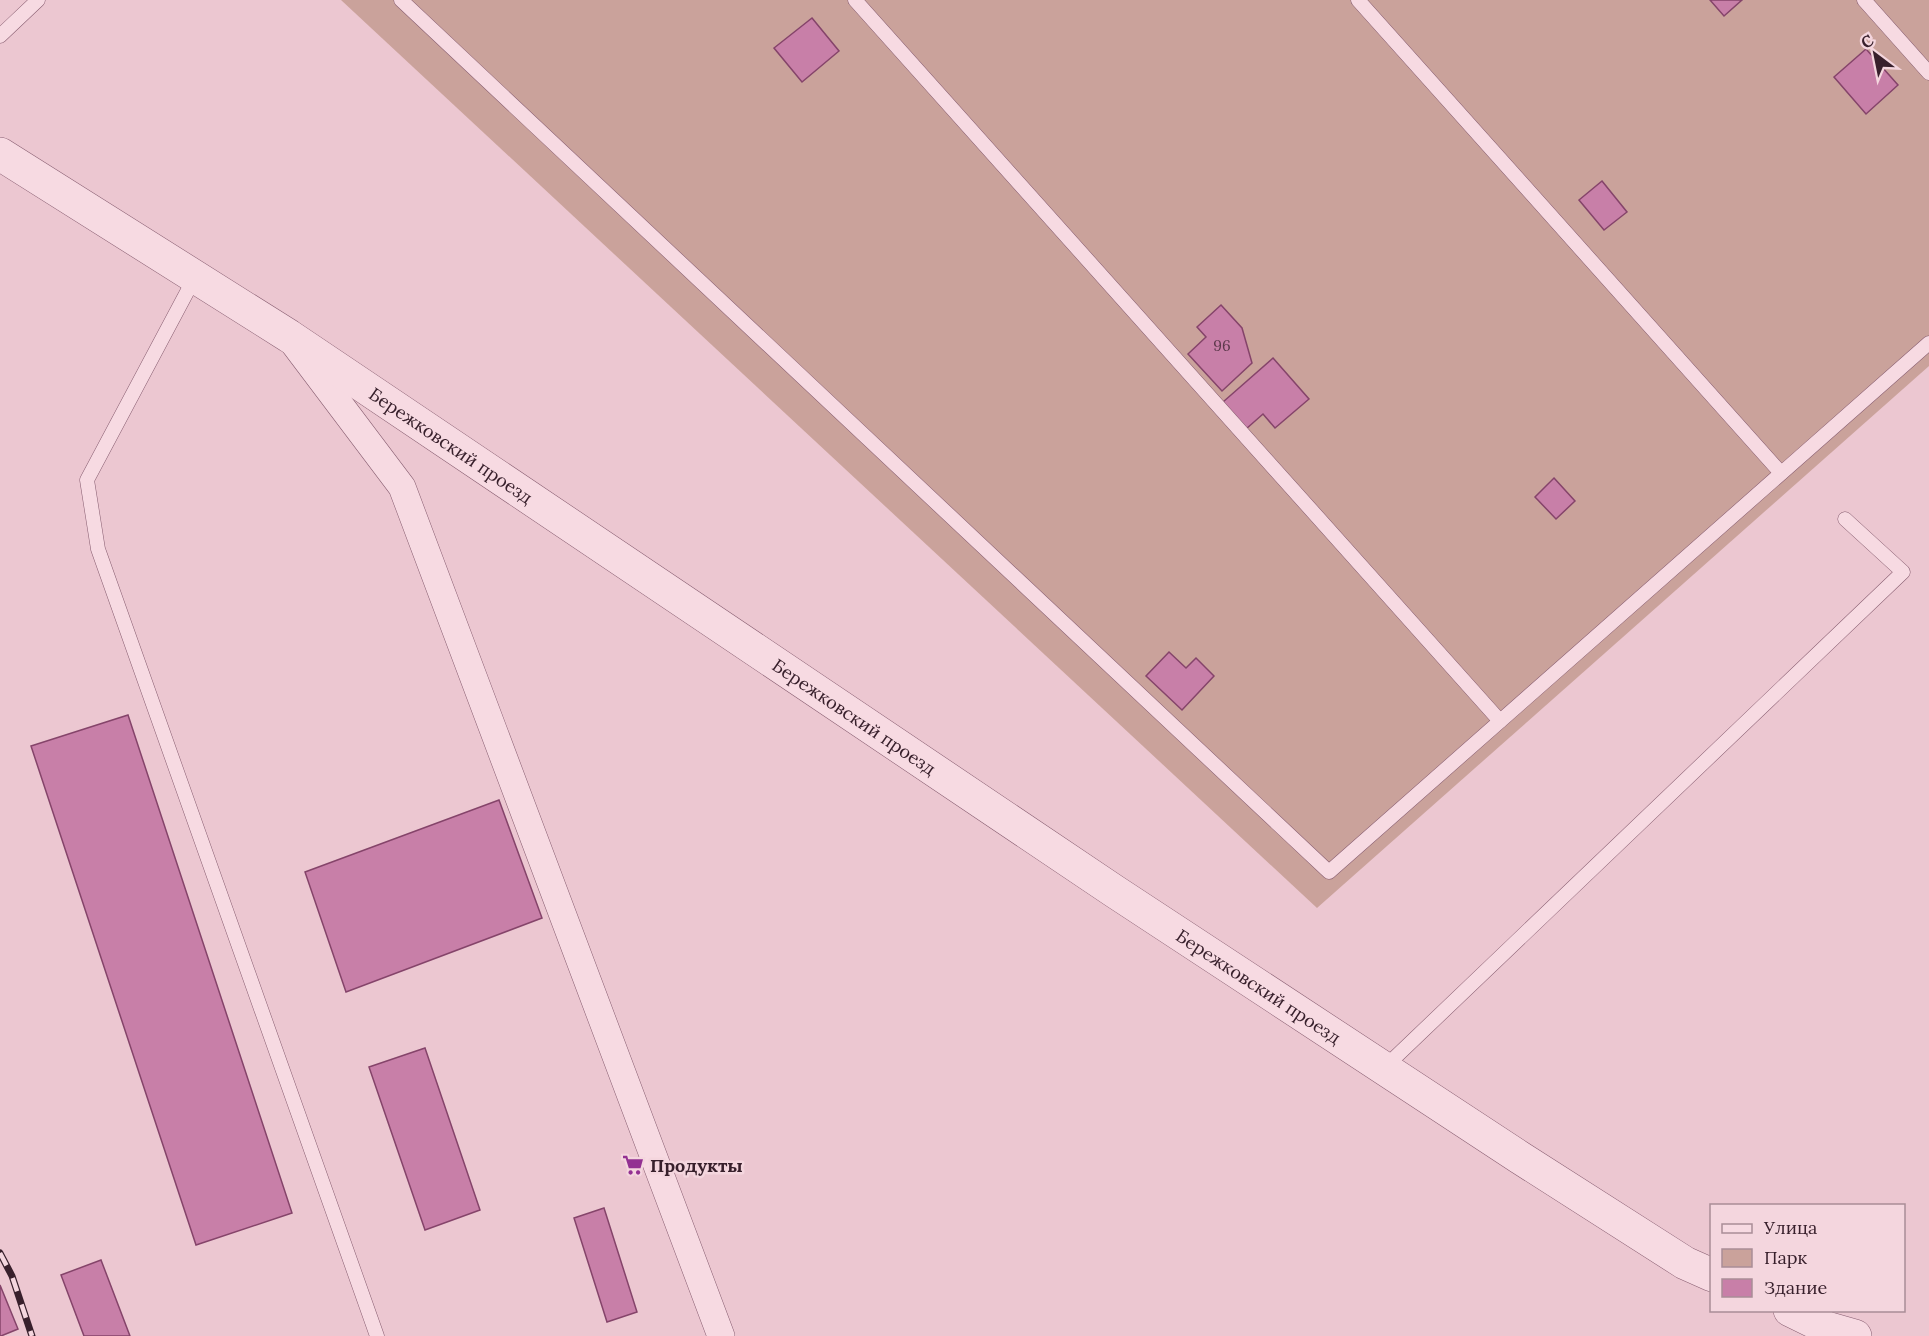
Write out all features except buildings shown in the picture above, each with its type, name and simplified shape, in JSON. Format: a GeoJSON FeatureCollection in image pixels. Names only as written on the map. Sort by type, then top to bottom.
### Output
{"type":"FeatureCollection","features":[{"type":"Feature","properties":{"kind":"street","name":"Бережковский проезд"},"geometry":{"type":"LineString","coordinates":[[0,154],[289,336],[1114,891],[1384,1068],[1675,1257],[1710,1274]]}},
{"type":"Feature","properties":{"kind":"street"},"geometry":{"type":"LineString","coordinates":[[289,336],[402,487],[722,1336]]}},
{"type":"Feature","properties":{"kind":"street"},"geometry":{"type":"LineString","coordinates":[[1792,1312],[1827,1328],[1855,1336]]}},
{"type":"Feature","properties":{"kind":"lane"},"geometry":{"type":"LineString","coordinates":[[0,36],[38,0]]}},
{"type":"Feature","properties":{"kind":"lane"},"geometry":{"type":"LineString","coordinates":[[401,0],[1329,872],[1929,343]]}},
{"type":"Feature","properties":{"kind":"lane"},"geometry":{"type":"LineString","coordinates":[[855,0],[1500,721]]}},
{"type":"Feature","properties":{"kind":"lane"},"geometry":{"type":"LineString","coordinates":[[1358,0],[1780,473]]}},
{"type":"Feature","properties":{"kind":"lane"},"geometry":{"type":"LineString","coordinates":[[1864,0],[1929,73]]}},
{"type":"Feature","properties":{"kind":"lane"},"geometry":{"type":"LineString","coordinates":[[195,277],[87,480],[98,549],[377,1336]]}},
{"type":"Feature","properties":{"kind":"lane"},"geometry":{"type":"LineString","coordinates":[[1384,1068],[1903,572],[1845,519]]}},
{"type":"Feature","properties":{"kind":"green space"},"geometry":{"type":"Polygon","coordinates":[[[341,0],[1929,0],[1929,366],[1317,908],[341,0]]]}},
{"type":"Feature","properties":{"kind":"railway"},"geometry":{"type":"LineString","coordinates":[[0,1253],[12,1276],[32,1336]]}},
{"type":"Feature","properties":{"kind":"place","name":"Продукты"},"geometry":{"type":"Point","coordinates":[633,1165]}}]}
